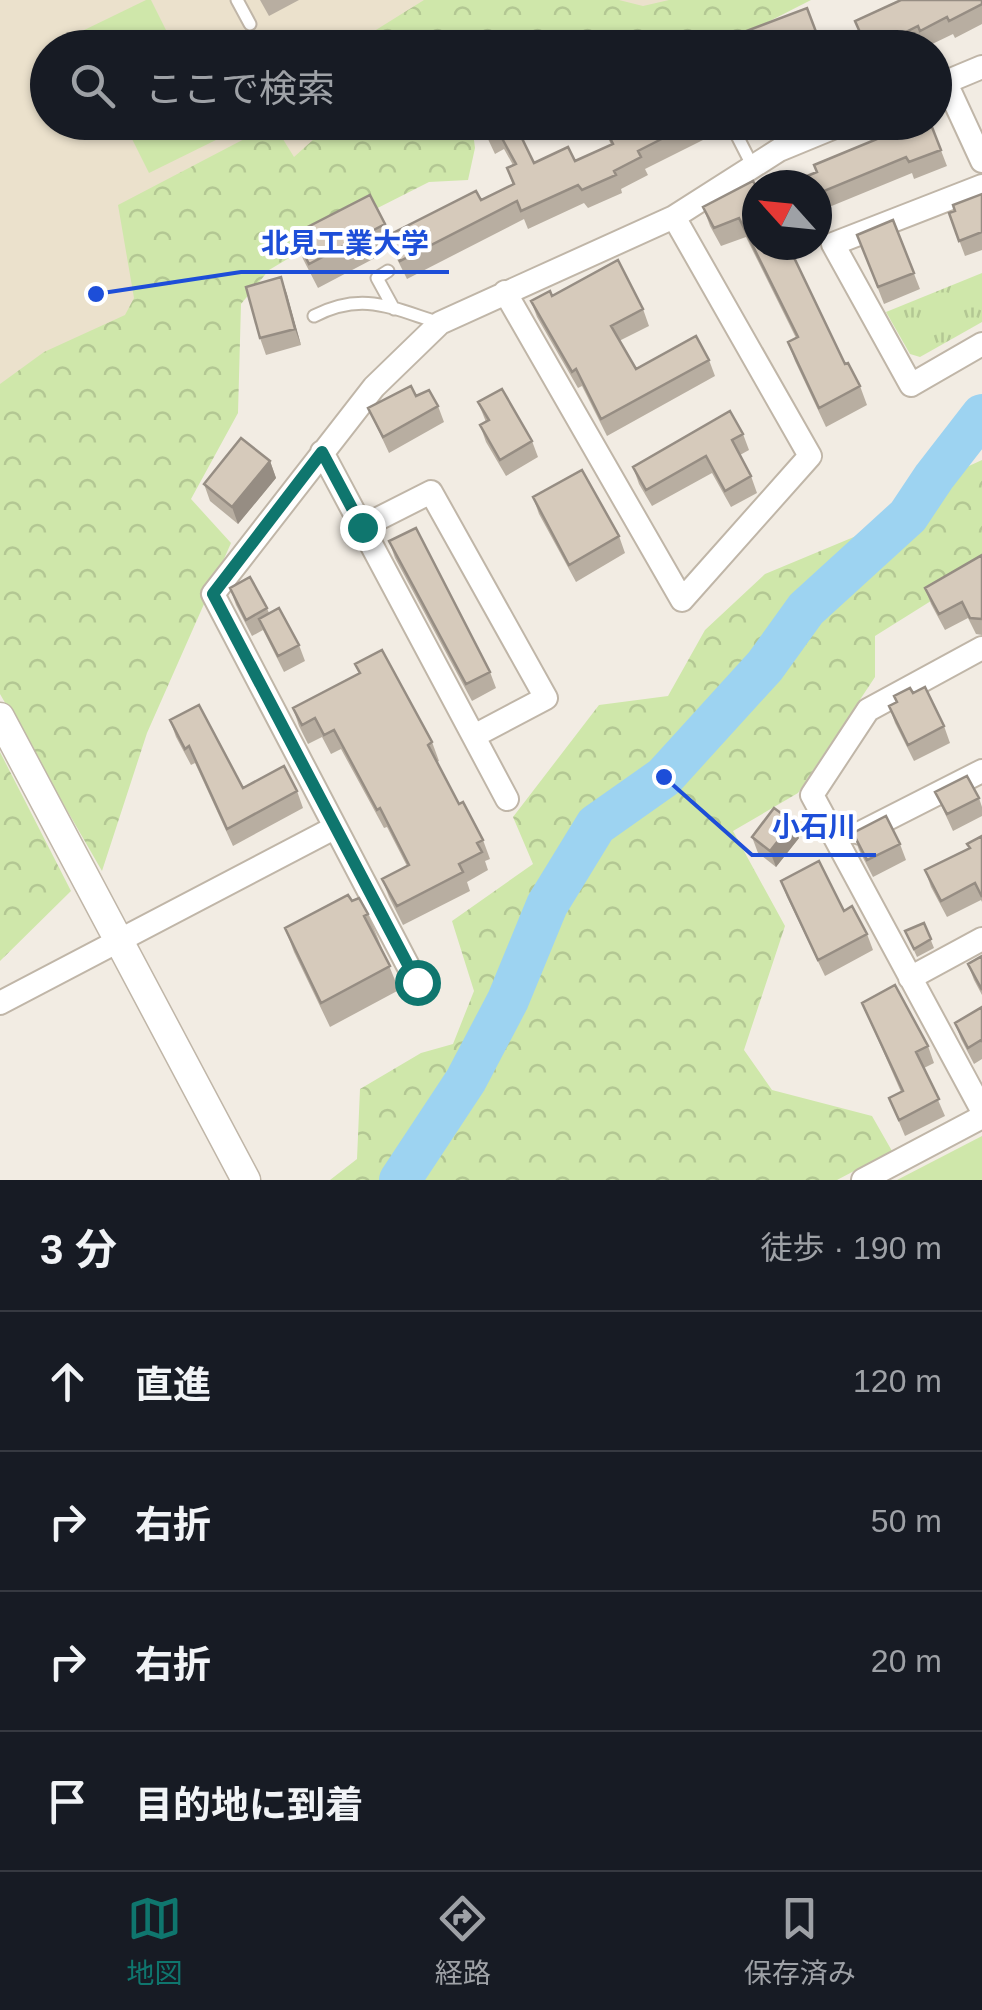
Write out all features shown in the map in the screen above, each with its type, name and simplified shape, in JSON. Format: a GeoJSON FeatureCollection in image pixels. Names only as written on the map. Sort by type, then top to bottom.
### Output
{"type":"FeatureCollection","features":[{"type":"Feature","properties":{"kind":"street"},"geometry":{"type":"LineString","coordinates":[[952,93],[982,68]]}},
{"type":"Feature","properties":{"kind":"street"},"geometry":{"type":"LineString","coordinates":[[952,104],[982,161]]}},
{"type":"Feature","properties":{"kind":"street"},"geometry":{"type":"LineString","coordinates":[[417,982],[213,594],[374,387],[440,323],[674,217],[752,165],[803,140]]}},
{"type":"Feature","properties":{"kind":"street"},"geometry":{"type":"LineString","coordinates":[[982,186],[834,244],[910,385],[982,344]]}},
{"type":"Feature","properties":{"kind":"street"},"geometry":{"type":"LineString","coordinates":[[505,292],[682,600],[810,456],[674,217]]}},
{"type":"Feature","properties":{"kind":"street"},"geometry":{"type":"LineString","coordinates":[[322,452],[507,799]]}},
{"type":"Feature","properties":{"kind":"street"},"geometry":{"type":"LineString","coordinates":[[362,527],[431,492],[546,698],[474,736]]}},
{"type":"Feature","properties":{"kind":"street"},"geometry":{"type":"LineString","coordinates":[[863,1180],[982,1113],[812,796],[868,710],[982,648]]}},
{"type":"Feature","properties":{"kind":"street"},"geometry":{"type":"LineString","coordinates":[[0,717],[246,1180]]}},
{"type":"Feature","properties":{"kind":"street"},"geometry":{"type":"LineString","coordinates":[[839,843],[982,771]]}},
{"type":"Feature","properties":{"kind":"street"},"geometry":{"type":"LineString","coordinates":[[0,1003],[334,828]]}},
{"type":"Feature","properties":{"kind":"street"},"geometry":{"type":"LineString","coordinates":[[910,978],[982,939]]}},
{"type":"Feature","properties":{"kind":"lane"},"geometry":{"type":"LineString","coordinates":[[237,0],[250,24]]}},
{"type":"Feature","properties":{"kind":"lane"},"geometry":{"type":"LineString","coordinates":[[739,140],[752,165]]}},
{"type":"Feature","properties":{"kind":"lane"},"geometry":{"type":"LineString","coordinates":[[388,270],[377,278],[394,309]]}},
{"type":"Feature","properties":{"kind":"lane"},"geometry":{"type":"LineString","coordinates":[[314,316],[340,303],[373,303],[440,323]]}},
{"type":"Feature","properties":{"kind":"shaded area"},"geometry":{"type":"Polygon","coordinates":[[[0,0],[720,0],[654,30],[30,30],[30,140],[462,140],[384,190],[0,399],[0,0]]]}},
{"type":"Feature","properties":{"kind":"green space"},"geometry":{"type":"Polygon","coordinates":[[[151,0],[166,30],[84,30],[151,0]]]}},
{"type":"Feature","properties":{"kind":"green space"},"geometry":{"type":"Polygon","coordinates":[[[424,0],[619,0],[643,6],[669,0],[811,0],[752,30],[376,30],[424,0]]]}},
{"type":"Feature","properties":{"kind":"green space"},"geometry":{"type":"Polygon","coordinates":[[[132,140],[216,140],[149,173],[132,140]]]}},
{"type":"Feature","properties":{"kind":"green space"},"geometry":{"type":"Polygon","coordinates":[[[242,140],[284,140],[294,157],[313,140],[474,140],[468,180],[429,182],[348,223],[269,270],[241,304],[238,413],[191,499],[231,543],[147,733],[102,871],[0,694],[0,384],[44,352],[125,315],[134,298],[118,205],[242,140]]]}},
{"type":"Feature","properties":{"kind":"green space"},"geometry":{"type":"Polygon","coordinates":[[[982,273],[982,322],[920,357],[910,354],[886,312],[982,273]]]}},
{"type":"Feature","properties":{"kind":"green space"},"geometry":{"type":"Polygon","coordinates":[[[982,460],[982,569],[875,636],[875,677],[798,793],[733,831],[785,926],[744,1050],[772,1090],[872,1116],[892,1151],[837,1180],[330,1180],[357,1159],[360,1089],[421,1053],[453,1044],[474,991],[452,921],[533,864],[513,817],[599,705],[668,696],[705,630],[765,574],[885,524],[947,476],[982,460]]]}},
{"type":"Feature","properties":{"kind":"green space"},"geometry":{"type":"Polygon","coordinates":[[[0,752],[71,891],[0,961],[0,752]]]}},
{"type":"Feature","properties":{"kind":"green space"},"geometry":{"type":"Polygon","coordinates":[[[982,1136],[982,1180],[897,1180],[982,1136]]]}},
{"type":"Feature","properties":{"kind":"building"},"geometry":{"type":"Polygon","coordinates":[[[901,0],[982,0],[982,4],[949,21],[947,17],[922,30],[918,26],[910,30],[859,30],[855,21],[901,0]]]}},
{"type":"Feature","properties":{"kind":"building"},"geometry":{"type":"Polygon","coordinates":[[[807,8],[815,30],[749,30],[807,8]]]}},
{"type":"Feature","properties":{"kind":"building"},"geometry":{"type":"Polygon","coordinates":[[[503,140],[523,140],[534,163],[568,147],[575,161],[613,144],[611,140],[660,140],[638,151],[641,157],[614,171],[616,175],[582,190],[578,185],[521,211],[517,201],[400,261],[387,236],[476,191],[481,200],[514,184],[507,168],[516,164],[503,140]]]}},
{"type":"Feature","properties":{"kind":"building"},"geometry":{"type":"Polygon","coordinates":[[[874,140],[937,140],[941,150],[909,162],[906,157],[832,188],[832,170],[816,170],[814,165],[874,140]]]}},
{"type":"Feature","properties":{"kind":"building"},"geometry":{"type":"Polygon","coordinates":[[[742,187],[742,224],[739,218],[714,228],[703,207],[742,187]]]}},
{"type":"Feature","properties":{"kind":"building"},"geometry":{"type":"Polygon","coordinates":[[[982,194],[982,232],[959,241],[949,213],[955,211],[953,205],[982,194]]]}},
{"type":"Feature","properties":{"kind":"building"},"geometry":{"type":"Polygon","coordinates":[[[370,195],[385,224],[309,264],[294,234],[370,195]]]}},
{"type":"Feature","properties":{"kind":"building"},"geometry":{"type":"Polygon","coordinates":[[[893,220],[914,273],[878,287],[857,235],[893,220]]]}},
{"type":"Feature","properties":{"kind":"building"},"geometry":{"type":"Polygon","coordinates":[[[618,260],[643,309],[611,326],[636,369],[696,336],[709,360],[601,419],[576,369],[572,372],[531,301],[550,291],[552,296],[618,260]]]}},
{"type":"Feature","properties":{"kind":"building"},"geometry":{"type":"Polygon","coordinates":[[[760,260],[795,260],[845,364],[848,363],[860,386],[819,408],[788,342],[798,337],[760,260]]]}},
{"type":"Feature","properties":{"kind":"building"},"geometry":{"type":"Polygon","coordinates":[[[281,277],[295,329],[260,338],[246,287],[281,277]]]}},
{"type":"Feature","properties":{"kind":"building"},"geometry":{"type":"Polygon","coordinates":[[[411,386],[416,396],[429,390],[438,406],[383,437],[368,408],[411,386]]]}},
{"type":"Feature","properties":{"kind":"building"},"geometry":{"type":"Polygon","coordinates":[[[502,389],[532,441],[500,460],[480,425],[489,420],[478,402],[502,389]]]}},
{"type":"Feature","properties":{"kind":"building"},"geometry":{"type":"Polygon","coordinates":[[[730,411],[743,434],[732,440],[751,476],[725,491],[706,456],[646,490],[633,467],[730,411]]]}},
{"type":"Feature","properties":{"kind":"building"},"geometry":{"type":"Polygon","coordinates":[[[241,438],[270,461],[232,507],[204,484],[241,438]]]}},
{"type":"Feature","properties":{"kind":"building"},"geometry":{"type":"Polygon","coordinates":[[[582,470],[619,536],[569,565],[533,497],[582,470]]]}},
{"type":"Feature","properties":{"kind":"building"},"geometry":{"type":"Polygon","coordinates":[[[416,528],[490,672],[466,684],[389,541],[416,528]]]}},
{"type":"Feature","properties":{"kind":"building"},"geometry":{"type":"Polygon","coordinates":[[[982,555],[982,619],[970,618],[962,602],[939,614],[925,588],[982,555]]]}},
{"type":"Feature","properties":{"kind":"building"},"geometry":{"type":"Polygon","coordinates":[[[250,577],[267,608],[246,620],[230,588],[250,577]]]}},
{"type":"Feature","properties":{"kind":"building"},"geometry":{"type":"Polygon","coordinates":[[[279,608],[299,645],[278,656],[259,619],[279,608]]]}},
{"type":"Feature","properties":{"kind":"building"},"geometry":{"type":"Polygon","coordinates":[[[382,650],[432,742],[428,745],[459,804],[463,802],[483,840],[477,843],[482,852],[459,864],[463,872],[397,906],[382,879],[409,865],[380,808],[377,810],[334,730],[324,735],[315,718],[302,725],[293,708],[360,673],[355,664],[382,650]]]}},
{"type":"Feature","properties":{"kind":"building"},"geometry":{"type":"Polygon","coordinates":[[[925,687],[944,726],[908,745],[889,706],[897,702],[894,696],[910,688],[913,693],[925,687]]]}},
{"type":"Feature","properties":{"kind":"building"},"geometry":{"type":"Polygon","coordinates":[[[199,705],[243,788],[284,766],[297,791],[227,829],[189,746],[185,749],[170,720],[199,705]]]}},
{"type":"Feature","properties":{"kind":"building"},"geometry":{"type":"Polygon","coordinates":[[[967,776],[979,798],[947,814],[935,792],[967,776]]]}},
{"type":"Feature","properties":{"kind":"building"},"geometry":{"type":"Polygon","coordinates":[[[774,808],[793,822],[770,851],[752,837],[774,808]]]}},
{"type":"Feature","properties":{"kind":"building"},"geometry":{"type":"Polygon","coordinates":[[[886,816],[900,844],[867,860],[853,833],[886,816]]]}},
{"type":"Feature","properties":{"kind":"building"},"geometry":{"type":"Polygon","coordinates":[[[982,836],[982,897],[975,883],[941,901],[925,870],[970,848],[967,844],[982,836]]]}},
{"type":"Feature","properties":{"kind":"building"},"geometry":{"type":"Polygon","coordinates":[[[819,861],[844,911],[852,906],[867,934],[818,960],[781,881],[819,861]]]}},
{"type":"Feature","properties":{"kind":"building"},"geometry":{"type":"Polygon","coordinates":[[[348,895],[352,901],[359,898],[390,966],[321,1003],[285,928],[348,895]]]}},
{"type":"Feature","properties":{"kind":"building"},"geometry":{"type":"Polygon","coordinates":[[[924,923],[931,939],[914,949],[905,931],[924,923]]]}},
{"type":"Feature","properties":{"kind":"building"},"geometry":{"type":"Polygon","coordinates":[[[982,956],[982,990],[968,964],[982,956]]]}},
{"type":"Feature","properties":{"kind":"building"},"geometry":{"type":"Polygon","coordinates":[[[895,985],[928,1046],[916,1052],[939,1099],[899,1120],[889,1098],[903,1091],[862,1003],[895,985]]]}},
{"type":"Feature","properties":{"kind":"building"},"geometry":{"type":"Polygon","coordinates":[[[982,1007],[982,1042],[968,1048],[955,1023],[982,1007]]]}},
{"type":"Feature","properties":{"kind":"waterway"},"geometry":{"type":"LineString","coordinates":[[400,1180],[466,1080],[508,1000],[547,905],[596,825],[664,777],[765,666],[806,609],[908,516],[982,415]]}},
{"type":"Feature","properties":{"kind":"place","name":"北見工業大学"},"geometry":{"type":"Point","coordinates":[96,294]}},
{"type":"Feature","properties":{"kind":"place","name":"小石川"},"geometry":{"type":"Point","coordinates":[664,777]}},
{"type":"Feature","properties":{"kind":"route"},"geometry":{"type":"LineString","coordinates":[[362,527],[322,452],[213,594],[417,982]]}}]}
